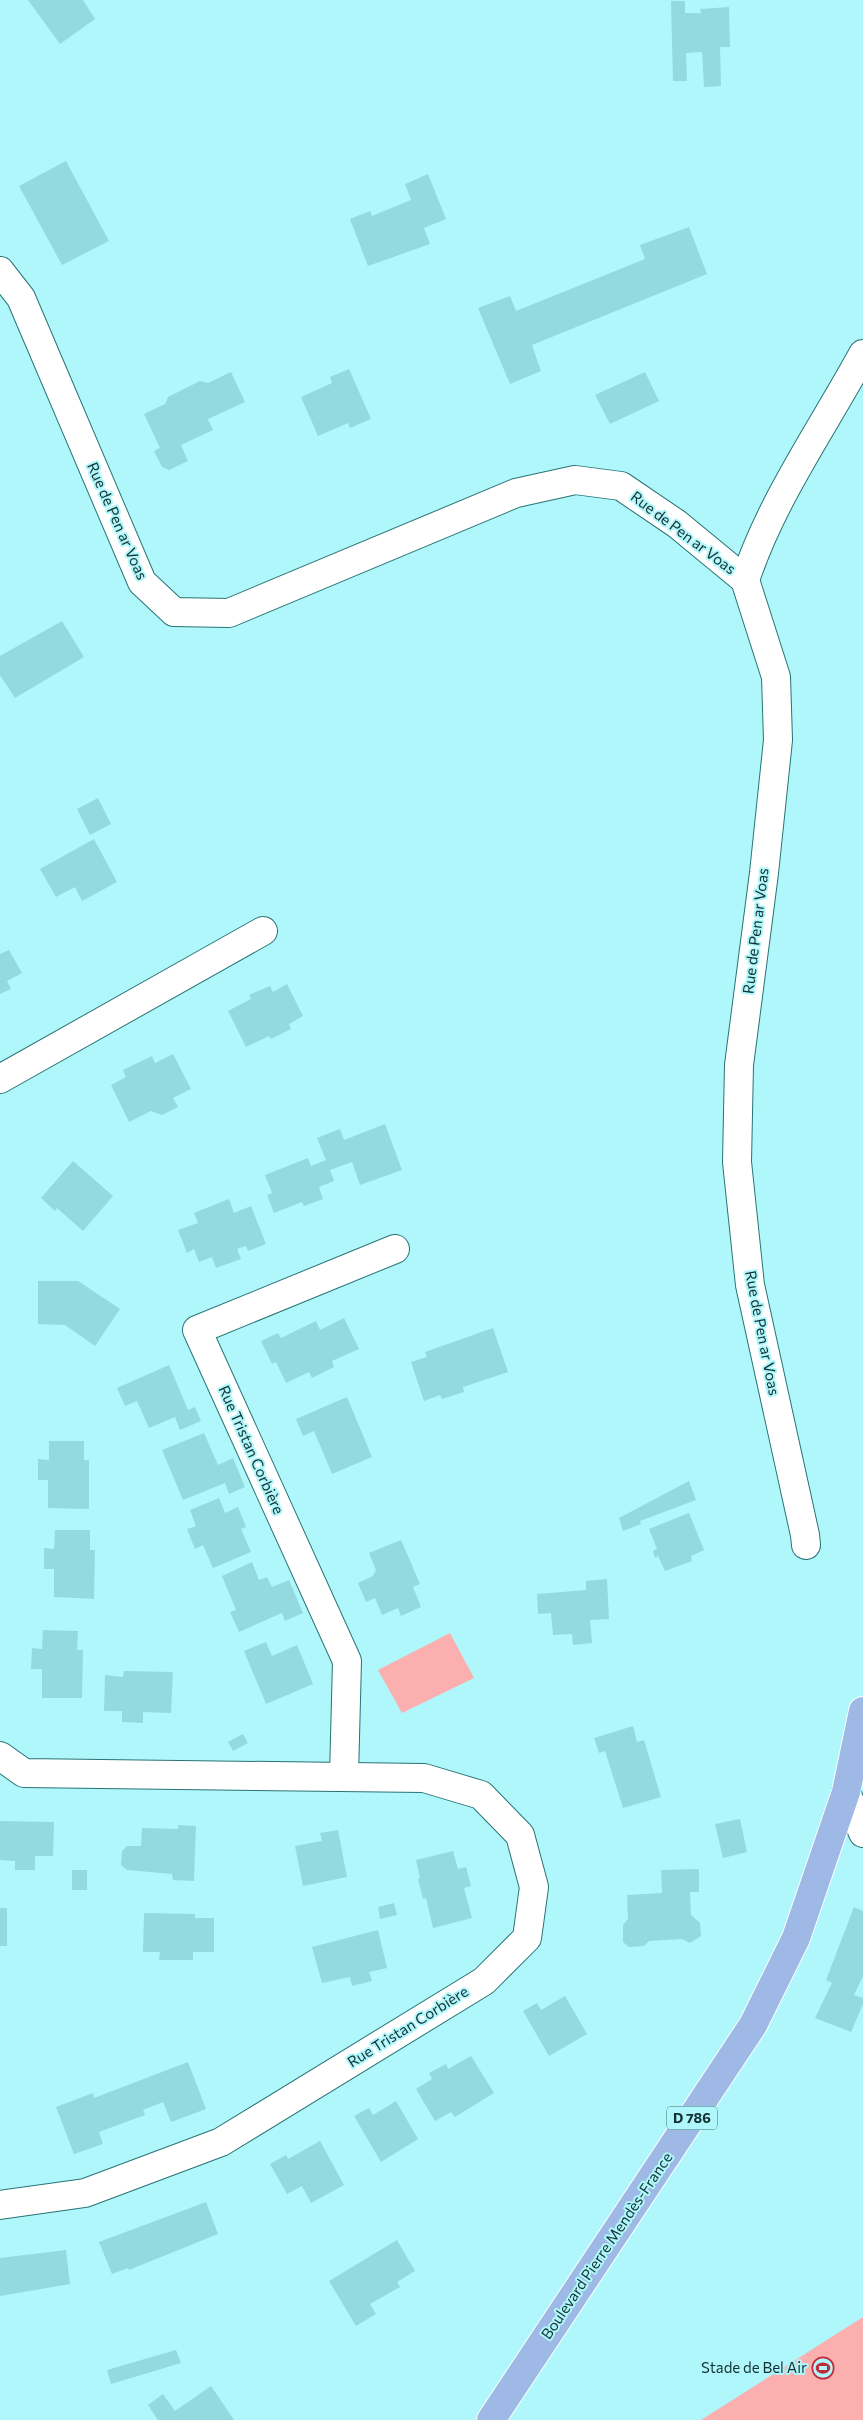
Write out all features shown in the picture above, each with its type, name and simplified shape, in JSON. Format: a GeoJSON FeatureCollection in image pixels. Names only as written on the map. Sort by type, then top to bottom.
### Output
{"type":"FeatureCollection","features":[{"type":"Feature","properties":{"kind":"main road","name":"Boulevard Pierre Mendès-France"},"geometry":{"type":"LineString","coordinates":[[490,2420],[753,2024],[796,1938],[846,1792],[863,1711]]}},
{"type":"Feature","properties":{"kind":"street","name":"Rue de Pen ar Voas"},"geometry":{"type":"LineString","coordinates":[[0,271],[21,298],[142,582],[174,612],[229,613],[516,493],[575,480],[621,486],[677,524],[745,580],[776,677],[778,740],[764,873],[738,1065],[737,1162],[750,1284],[806,1546]]}},
{"type":"Feature","properties":{"kind":"street"},"geometry":{"type":"LineString","coordinates":[[745,580],[757,544],[786,486],[863,354]]}},
{"type":"Feature","properties":{"kind":"street"},"geometry":{"type":"LineString","coordinates":[[0,1079],[263,930]]}},
{"type":"Feature","properties":{"kind":"street","name":"Rue Tristan Corbière"},"geometry":{"type":"LineString","coordinates":[[344,1776],[347,1662],[197,1330],[395,1249]]}},
{"type":"Feature","properties":{"kind":"street","name":"Rue Tristan Corbière"},"geometry":{"type":"LineString","coordinates":[[0,1756],[24,1773],[424,1778],[481,1795],[520,1835],[534,1887],[527,1938],[484,1981],[221,2142],[86,2193],[0,2205]]}},
{"type":"Feature","properties":{"kind":"street"},"geometry":{"type":"LineString","coordinates":[[846,1792],[863,1833]]}},
{"type":"Feature","properties":{"kind":"shaded area"},"geometry":{"type":"Polygon","coordinates":[[[450,1633],[474,1678],[402,1713],[378,1670],[450,1633]]]}},
{"type":"Feature","properties":{"kind":"shaded area","name":"Stade de Bel Air"},"geometry":{"type":"Polygon","coordinates":[[[863,2317],[863,2420],[701,2420],[863,2317]]]}},
{"type":"Feature","properties":{"kind":"building"},"geometry":{"type":"Polygon","coordinates":[[[28,0],[83,0],[95,19],[60,44],[28,0]]]}},
{"type":"Feature","properties":{"kind":"building"},"geometry":{"type":"Polygon","coordinates":[[[671,1],[685,1],[685,13],[701,13],[700,9],[729,7],[730,47],[720,47],[721,86],[704,87],[702,52],[686,53],[687,81],[673,81],[671,1]]]}},
{"type":"Feature","properties":{"kind":"building"},"geometry":{"type":"Polygon","coordinates":[[[66,161],[109,241],[62,265],[19,186],[66,161]]]}},
{"type":"Feature","properties":{"kind":"building"},"geometry":{"type":"Polygon","coordinates":[[[428,174],[446,219],[424,228],[430,244],[368,266],[350,219],[370,211],[372,216],[411,200],[405,184],[428,174]]]}},
{"type":"Feature","properties":{"kind":"building"},"geometry":{"type":"Polygon","coordinates":[[[689,227],[707,274],[532,345],[541,371],[510,384],[478,308],[510,296],[516,311],[645,259],[640,245],[689,227]]]}},
{"type":"Feature","properties":{"kind":"building"},"geometry":{"type":"Polygon","coordinates":[[[349,369],[371,419],[350,428],[348,423],[318,436],[301,397],[332,383],[330,377],[349,369]]]}},
{"type":"Feature","properties":{"kind":"building"},"geometry":{"type":"Polygon","coordinates":[[[231,372],[245,402],[208,419],[213,430],[181,445],[188,461],[169,470],[162,467],[154,451],[160,448],[144,414],[165,404],[168,397],[200,381],[208,383],[231,372]]]}},
{"type":"Feature","properties":{"kind":"building"},"geometry":{"type":"Polygon","coordinates":[[[645,372],[659,401],[610,424],[595,395],[645,372]]]}},
{"type":"Feature","properties":{"kind":"building"},"geometry":{"type":"Polygon","coordinates":[[[62,621],[84,657],[15,698],[0,675],[0,656],[62,621]]]}},
{"type":"Feature","properties":{"kind":"building"},"geometry":{"type":"Polygon","coordinates":[[[98,798],[111,824],[90,835],[77,809],[98,798]]]}},
{"type":"Feature","properties":{"kind":"building"},"geometry":{"type":"Polygon","coordinates":[[[94,839],[117,882],[82,901],[75,887],[56,897],[40,869],[94,839]]]}},
{"type":"Feature","properties":{"kind":"building"},"geometry":{"type":"Polygon","coordinates":[[[9,950],[22,973],[7,981],[11,989],[0,994],[0,954],[9,950]]]}},
{"type":"Feature","properties":{"kind":"building"},"geometry":{"type":"Polygon","coordinates":[[[287,984],[303,1016],[289,1024],[291,1029],[271,1039],[269,1036],[246,1047],[228,1011],[251,999],[249,995],[270,986],[273,992],[287,984]]]}},
{"type":"Feature","properties":{"kind":"building"},"geometry":{"type":"Polygon","coordinates":[[[173,1054],[191,1089],[173,1098],[178,1107],[162,1115],[151,1111],[129,1122],[111,1085],[126,1077],[123,1070],[152,1056],[155,1063],[173,1054]]]}},
{"type":"Feature","properties":{"kind":"building"},"geometry":{"type":"Polygon","coordinates":[[[385,1124],[402,1170],[360,1185],[352,1162],[330,1170],[334,1181],[319,1187],[323,1199],[304,1206],[302,1202],[274,1213],[267,1195],[272,1193],[265,1175],[308,1158],[311,1166],[326,1160],[317,1138],[340,1129],[344,1140],[385,1124]]]}},
{"type":"Feature","properties":{"kind":"building"},"geometry":{"type":"Polygon","coordinates":[[[73,1161],[113,1196],[83,1231],[57,1208],[55,1211],[41,1198],[73,1161]]]}},
{"type":"Feature","properties":{"kind":"building"},"geometry":{"type":"Polygon","coordinates":[[[229,1199],[234,1213],[251,1206],[266,1244],[248,1251],[246,1246],[237,1249],[241,1259],[216,1268],[212,1257],[199,1262],[194,1249],[187,1253],[178,1230],[198,1223],[194,1213],[229,1199]]]}},
{"type":"Feature","properties":{"kind":"building"},"geometry":{"type":"Polygon","coordinates":[[[38,1281],[78,1281],[120,1309],[95,1346],[65,1325],[38,1324],[38,1281]]]}},
{"type":"Feature","properties":{"kind":"building"},"geometry":{"type":"Polygon","coordinates":[[[344,1318],[359,1349],[332,1361],[334,1367],[312,1378],[309,1372],[286,1383],[276,1362],[272,1364],[261,1341],[278,1333],[281,1338],[316,1321],[320,1330],[344,1318]]]}},
{"type":"Feature","properties":{"kind":"building"},"geometry":{"type":"Polygon","coordinates":[[[493,1328],[508,1372],[463,1387],[464,1392],[442,1399],[440,1395],[424,1401],[411,1362],[427,1357],[425,1352],[493,1328]]]}},
{"type":"Feature","properties":{"kind":"building"},"geometry":{"type":"Polygon","coordinates":[[[169,1365],[188,1410],[195,1407],[201,1421],[180,1430],[175,1417],[149,1428],[137,1401],[125,1406],[117,1388],[169,1365]]]}},
{"type":"Feature","properties":{"kind":"building"},"geometry":{"type":"Polygon","coordinates":[[[347,1397],[372,1457],[332,1474],[314,1431],[303,1436],[296,1419],[347,1397]]]}},
{"type":"Feature","properties":{"kind":"building"},"geometry":{"type":"Polygon","coordinates":[[[204,1433],[218,1465],[233,1458],[245,1487],[229,1494],[225,1483],[183,1500],[162,1450],[204,1433]]]}},
{"type":"Feature","properties":{"kind":"building"},"geometry":{"type":"Polygon","coordinates":[[[49,1441],[84,1441],[84,1460],[89,1460],[89,1509],[48,1508],[48,1480],[38,1480],[38,1459],[49,1460],[49,1441]]]}},
{"type":"Feature","properties":{"kind":"building"},"geometry":{"type":"Polygon","coordinates":[[[689,1481],[696,1500],[640,1521],[641,1524],[623,1531],[619,1518],[689,1481]]]}},
{"type":"Feature","properties":{"kind":"building"},"geometry":{"type":"Polygon","coordinates":[[[219,1498],[225,1513],[238,1507],[246,1527],[241,1529],[251,1552],[213,1568],[203,1545],[195,1549],[187,1529],[196,1526],[190,1510],[219,1498]]]}},
{"type":"Feature","properties":{"kind":"building"},"geometry":{"type":"Polygon","coordinates":[[[689,1513],[704,1550],[691,1556],[692,1561],[665,1571],[658,1556],[655,1558],[653,1551],[657,1549],[649,1529],[689,1513]]]}},
{"type":"Feature","properties":{"kind":"building"},"geometry":{"type":"Polygon","coordinates":[[[55,1530],[90,1530],[90,1550],[95,1550],[94,1599],[54,1597],[54,1569],[44,1569],[44,1548],[54,1549],[55,1530]]]}},
{"type":"Feature","properties":{"kind":"building"},"geometry":{"type":"Polygon","coordinates":[[[401,1540],[420,1584],[413,1587],[421,1607],[401,1616],[398,1608],[382,1615],[375,1598],[366,1602],[358,1583],[373,1576],[376,1570],[369,1553],[401,1540]]]}},
{"type":"Feature","properties":{"kind":"building"},"geometry":{"type":"Polygon","coordinates":[[[252,1562],[259,1580],[267,1577],[272,1587],[289,1580],[303,1613],[285,1621],[282,1613],[239,1632],[230,1612],[236,1610],[222,1576],[252,1562]]]}},
{"type":"Feature","properties":{"kind":"building"},"geometry":{"type":"Polygon","coordinates":[[[607,1579],[609,1619],[590,1620],[592,1643],[573,1645],[572,1634],[553,1635],[551,1613],[538,1614],[537,1594],[586,1590],[586,1581],[607,1579]]]}},
{"type":"Feature","properties":{"kind":"building"},"geometry":{"type":"Polygon","coordinates":[[[43,1630],[78,1631],[77,1650],[83,1650],[82,1698],[42,1698],[42,1669],[31,1669],[32,1648],[42,1649],[43,1630]]]}},
{"type":"Feature","properties":{"kind":"building"},"geometry":{"type":"Polygon","coordinates":[[[266,1642],[272,1656],[297,1645],[313,1684],[266,1704],[244,1651],[266,1642]]]}},
{"type":"Feature","properties":{"kind":"building"},"geometry":{"type":"Polygon","coordinates":[[[124,1671],[173,1672],[171,1713],[143,1712],[143,1723],[122,1722],[122,1711],[104,1711],[105,1675],[123,1677],[124,1671]]]}},
{"type":"Feature","properties":{"kind":"building"},"geometry":{"type":"Polygon","coordinates":[[[633,1726],[637,1742],[644,1740],[661,1797],[623,1808],[605,1751],[599,1753],[594,1738],[633,1726]]]}},
{"type":"Feature","properties":{"kind":"building"},"geometry":{"type":"Polygon","coordinates":[[[243,1734],[248,1743],[233,1751],[228,1742],[243,1734]]]}},
{"type":"Feature","properties":{"kind":"building"},"geometry":{"type":"Polygon","coordinates":[[[740,1819],[747,1852],[723,1858],[715,1824],[740,1819]]]}},
{"type":"Feature","properties":{"kind":"building"},"geometry":{"type":"Polygon","coordinates":[[[0,1821],[54,1822],[53,1856],[35,1856],[35,1870],[15,1870],[15,1861],[0,1860],[0,1821]]]}},
{"type":"Feature","properties":{"kind":"building"},"geometry":{"type":"Polygon","coordinates":[[[178,1825],[196,1826],[194,1881],[173,1880],[172,1874],[127,1870],[121,1865],[122,1851],[127,1846],[141,1846],[142,1828],[178,1829],[178,1825]]]}},
{"type":"Feature","properties":{"kind":"building"},"geometry":{"type":"Polygon","coordinates":[[[338,1830],[347,1877],[303,1886],[295,1846],[322,1841],[320,1833],[338,1830]]]}},
{"type":"Feature","properties":{"kind":"building"},"geometry":{"type":"Polygon","coordinates":[[[453,1851],[458,1869],[466,1867],[471,1886],[464,1888],[472,1918],[433,1928],[426,1898],[423,1899],[418,1879],[420,1878],[416,1860],[453,1851]]]}},
{"type":"Feature","properties":{"kind":"building"},"geometry":{"type":"Polygon","coordinates":[[[699,1869],[699,1892],[690,1892],[691,1915],[700,1923],[701,1936],[690,1943],[682,1939],[649,1941],[644,1946],[629,1947],[623,1942],[623,1925],[628,1919],[627,1895],[662,1893],[661,1870],[699,1869]]]}},
{"type":"Feature","properties":{"kind":"building"},"geometry":{"type":"Polygon","coordinates":[[[72,1870],[87,1870],[87,1890],[72,1890],[72,1870]]]}},
{"type":"Feature","properties":{"kind":"building"},"geometry":{"type":"Polygon","coordinates":[[[394,1903],[397,1915],[380,1919],[378,1907],[394,1903]]]}},
{"type":"Feature","properties":{"kind":"building"},"geometry":{"type":"Polygon","coordinates":[[[854,1907],[863,1911],[863,1976],[854,1995],[863,1998],[863,2004],[851,2032],[815,2018],[832,1983],[826,1980],[854,1907]]]}},
{"type":"Feature","properties":{"kind":"building"},"geometry":{"type":"Polygon","coordinates":[[[0,1908],[7,1908],[7,1946],[0,1946],[0,1908]]]}},
{"type":"Feature","properties":{"kind":"building"},"geometry":{"type":"Polygon","coordinates":[[[144,1913],[195,1914],[195,1918],[214,1918],[214,1952],[193,1952],[193,1960],[159,1960],[160,1952],[143,1952],[144,1913]]]}},
{"type":"Feature","properties":{"kind":"building"},"geometry":{"type":"Polygon","coordinates":[[[378,1930],[387,1968],[369,1972],[372,1981],[352,1986],[350,1977],[322,1983],[312,1947],[378,1930]]]}},
{"type":"Feature","properties":{"kind":"building"},"geometry":{"type":"Polygon","coordinates":[[[565,1996],[587,2034],[549,2056],[523,2011],[537,2003],[541,2010],[565,1996]]]}},
{"type":"Feature","properties":{"kind":"building"},"geometry":{"type":"Polygon","coordinates":[[[471,2056],[494,2093],[455,2117],[451,2112],[435,2121],[416,2089],[432,2079],[429,2073],[446,2064],[448,2069],[471,2056]]]}},
{"type":"Feature","properties":{"kind":"building"},"geometry":{"type":"Polygon","coordinates":[[[188,2062],[206,2109],[171,2122],[163,2102],[143,2110],[145,2115],[99,2132],[103,2144],[74,2154],[56,2107],[93,2093],[94,2098],[188,2062]]]}},
{"type":"Feature","properties":{"kind":"building"},"geometry":{"type":"Polygon","coordinates":[[[396,2101],[418,2139],[381,2162],[354,2116],[369,2108],[373,2115],[396,2101]]]}},
{"type":"Feature","properties":{"kind":"building"},"geometry":{"type":"Polygon","coordinates":[[[320,2141],[344,2185],[311,2203],[302,2186],[287,2194],[270,2164],[286,2155],[288,2159],[320,2141]]]}},
{"type":"Feature","properties":{"kind":"building"},"geometry":{"type":"Polygon","coordinates":[[[206,2202],[218,2234],[129,2270],[128,2268],[112,2274],[99,2242],[206,2202]]]}},
{"type":"Feature","properties":{"kind":"building"},"geometry":{"type":"Polygon","coordinates":[[[397,2240],[415,2271],[397,2282],[400,2287],[370,2304],[376,2314],[356,2326],[329,2281],[397,2240]]]}},
{"type":"Feature","properties":{"kind":"building"},"geometry":{"type":"Polygon","coordinates":[[[66,2250],[70,2284],[0,2296],[0,2258],[66,2250]]]}},
{"type":"Feature","properties":{"kind":"building"},"geometry":{"type":"Polygon","coordinates":[[[176,2350],[181,2363],[111,2384],[107,2370],[176,2350]]]}},
{"type":"Feature","properties":{"kind":"building"},"geometry":{"type":"Polygon","coordinates":[[[211,2386],[234,2420],[158,2420],[148,2405],[163,2394],[175,2411],[211,2386]]]}},
{"type":"Feature","properties":{"kind":"place","name":"Stade de Bel Air"},"geometry":{"type":"Point","coordinates":[823,2368]}}]}
